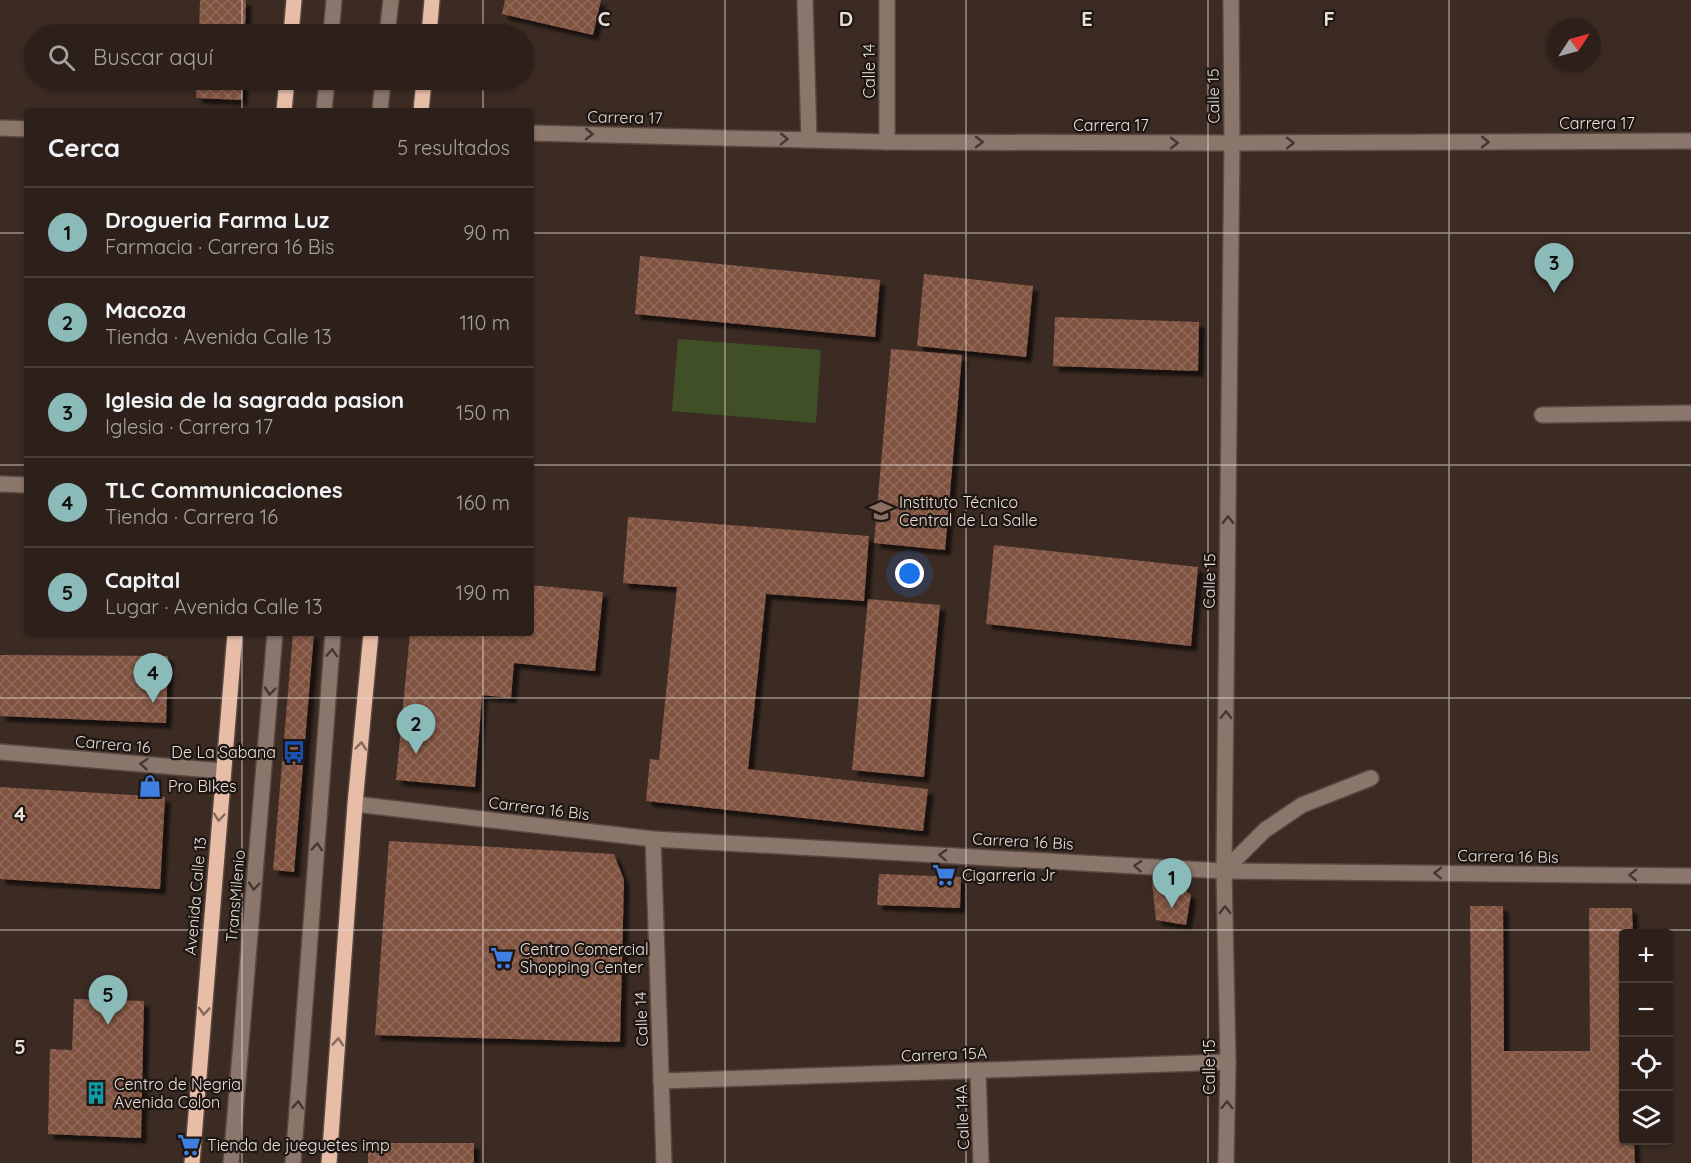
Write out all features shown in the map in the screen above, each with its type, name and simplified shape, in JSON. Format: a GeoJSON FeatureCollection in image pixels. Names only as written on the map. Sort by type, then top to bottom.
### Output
{"type":"FeatureCollection","features":[{"type":"Feature","properties":{"kind":"main road"},"geometry":{"type":"LineString","coordinates":[[292,24],[294,0]]}},
{"type":"Feature","properties":{"kind":"main road"},"geometry":{"type":"LineString","coordinates":[[430,24],[432,0]]}},
{"type":"Feature","properties":{"kind":"main road"},"geometry":{"type":"LineString","coordinates":[[284,108],[286,90]]}},
{"type":"Feature","properties":{"kind":"main road"},"geometry":{"type":"LineString","coordinates":[[421,108],[423,90]]}},
{"type":"Feature","properties":{"kind":"main road","name":"Avenida Calle 13"},"geometry":{"type":"LineString","coordinates":[[192,1163],[235,636]]}},
{"type":"Feature","properties":{"kind":"main road"},"geometry":{"type":"LineString","coordinates":[[329,1163],[355,804],[371,636]]}},
{"type":"Feature","properties":{"kind":"street"},"geometry":{"type":"LineString","coordinates":[[332,24],[334,0]]}},
{"type":"Feature","properties":{"kind":"street"},"geometry":{"type":"LineString","coordinates":[[388,24],[391,0]]}},
{"type":"Feature","properties":{"kind":"street"},"geometry":{"type":"LineString","coordinates":[[805,0],[809,140]]}},
{"type":"Feature","properties":{"kind":"street","name":"Calle 14"},"geometry":{"type":"LineString","coordinates":[[887,0],[887,142]]}},
{"type":"Feature","properties":{"kind":"street","name":"Calle 15"},"geometry":{"type":"LineString","coordinates":[[1226,1163],[1228,1062],[1224,871],[1232,143],[1231,0]]}},
{"type":"Feature","properties":{"kind":"street"},"geometry":{"type":"LineString","coordinates":[[324,108],[326,90]]}},
{"type":"Feature","properties":{"kind":"street"},"geometry":{"type":"LineString","coordinates":[[380,108],[382,90]]}},
{"type":"Feature","properties":{"kind":"street"},"geometry":{"type":"LineString","coordinates":[[0,128],[24,129]]}},
{"type":"Feature","properties":{"kind":"street","name":"Carrera 17"},"geometry":{"type":"LineString","coordinates":[[534,133],[887,142],[1691,141]]}},
{"type":"Feature","properties":{"kind":"street"},"geometry":{"type":"LineString","coordinates":[[1542,415],[1691,413]]}},
{"type":"Feature","properties":{"kind":"street"},"geometry":{"type":"LineString","coordinates":[[0,484],[24,485]]}},
{"type":"Feature","properties":{"kind":"street","name":"TransMilenio"},"geometry":{"type":"LineString","coordinates":[[231,1163],[275,636]]}},
{"type":"Feature","properties":{"kind":"street"},"geometry":{"type":"LineString","coordinates":[[293,1163],[333,636]]}},
{"type":"Feature","properties":{"kind":"street","name":"Carrera 16"},"geometry":{"type":"LineString","coordinates":[[0,752],[223,771]]}},
{"type":"Feature","properties":{"kind":"street"},"geometry":{"type":"LineString","coordinates":[[1224,871],[1264,830],[1302,805],[1371,778]]}},
{"type":"Feature","properties":{"kind":"street","name":"Carrera 16 Bis"},"geometry":{"type":"LineString","coordinates":[[355,804],[653,839],[1224,871],[1691,876]]}},
{"type":"Feature","properties":{"kind":"street","name":"Calle 14"},"geometry":{"type":"LineString","coordinates":[[653,839],[664,1163]]}},
{"type":"Feature","properties":{"kind":"street","name":"Carrera 15A"},"geometry":{"type":"LineString","coordinates":[[661,1081],[1228,1062]]}},
{"type":"Feature","properties":{"kind":"street","name":"Calle 14A"},"geometry":{"type":"LineString","coordinates":[[978,1070],[981,1163]]}},
{"type":"Feature","properties":{"kind":"green space"},"geometry":{"type":"Polygon","coordinates":[[[678,339],[821,350],[816,423],[672,411],[678,339]]]}},
{"type":"Feature","properties":{"kind":"building"},"geometry":{"type":"Polygon","coordinates":[[[200,0],[246,0],[245,24],[199,24],[200,0]]]}},
{"type":"Feature","properties":{"kind":"building"},"geometry":{"type":"Polygon","coordinates":[[[505,0],[601,0],[593,35],[502,14],[505,0]]]}},
{"type":"Feature","properties":{"kind":"building"},"geometry":{"type":"Polygon","coordinates":[[[196,90],[242,90],[242,100],[196,98],[196,90]]]}},
{"type":"Feature","properties":{"kind":"building"},"geometry":{"type":"Polygon","coordinates":[[[640,256],[880,280],[875,337],[635,314],[640,256]]]}},
{"type":"Feature","properties":{"kind":"building"},"geometry":{"type":"Polygon","coordinates":[[[924,274],[1033,286],[1026,357],[917,346],[924,274]]]}},
{"type":"Feature","properties":{"kind":"building"},"geometry":{"type":"Polygon","coordinates":[[[1055,317],[1199,322],[1198,371],[1053,366],[1055,317]]]}},
{"type":"Feature","properties":{"kind":"building"},"geometry":{"type":"Polygon","coordinates":[[[891,349],[962,355],[945,550],[874,543],[891,349]]]}},
{"type":"Feature","properties":{"kind":"building"},"geometry":{"type":"Polygon","coordinates":[[[628,517],[869,536],[864,601],[766,594],[748,769],[928,789],[923,831],[646,801],[650,759],[659,760],[677,587],[623,583],[628,517]]]}},
{"type":"Feature","properties":{"kind":"building"},"geometry":{"type":"Polygon","coordinates":[[[994,545],[1198,567],[1191,646],[986,624],[994,545]]]}},
{"type":"Feature","properties":{"kind":"building"},"geometry":{"type":"Polygon","coordinates":[[[534,585],[603,592],[595,671],[514,663],[511,698],[482,695],[475,787],[396,780],[410,636],[534,636],[534,585]]]}},
{"type":"Feature","properties":{"kind":"building"},"geometry":{"type":"Polygon","coordinates":[[[868,599],[940,605],[924,777],[852,770],[868,599]]]}},
{"type":"Feature","properties":{"kind":"building","name":"De La Sabana"},"geometry":{"type":"Polygon","coordinates":[[[293,636],[314,636],[294,872],[273,870],[293,636]]]}},
{"type":"Feature","properties":{"kind":"building"},"geometry":{"type":"Polygon","coordinates":[[[0,655],[168,656],[166,723],[0,716],[0,655]]]}},
{"type":"Feature","properties":{"kind":"building"},"geometry":{"type":"Polygon","coordinates":[[[0,787],[165,797],[160,889],[0,879],[0,787]]]}},
{"type":"Feature","properties":{"kind":"building","name":"Centro Comercial Shopping Center"},"geometry":{"type":"Polygon","coordinates":[[[389,841],[614,854],[624,880],[620,1042],[375,1035],[389,841]]]}},
{"type":"Feature","properties":{"kind":"building"},"geometry":{"type":"Polygon","coordinates":[[[879,874],[961,877],[960,908],[877,905],[879,874]]]}},
{"type":"Feature","properties":{"kind":"building"},"geometry":{"type":"Polygon","coordinates":[[[1173,881],[1191,895],[1186,925],[1156,920],[1152,882],[1173,881]]]}},
{"type":"Feature","properties":{"kind":"building"},"geometry":{"type":"Polygon","coordinates":[[[1470,906],[1503,906],[1504,1051],[1590,1051],[1589,908],[1632,908],[1633,929],[1619,929],[1619,1145],[1634,1145],[1635,1163],[1472,1163],[1470,906]]]}},
{"type":"Feature","properties":{"kind":"building","name":"Centro de Negria Avenida Colon"},"geometry":{"type":"Polygon","coordinates":[[[74,999],[144,1001],[141,1138],[48,1134],[50,1049],[72,1050],[74,999]]]}},
{"type":"Feature","properties":{"kind":"building"},"geometry":{"type":"Polygon","coordinates":[[[368,1143],[474,1143],[474,1163],[368,1163],[368,1143]]]}},
{"type":"Feature","properties":{"kind":"place","name":"Iglesia de la sagrada pasion"},"geometry":{"type":"Point","coordinates":[1554,293]}},
{"type":"Feature","properties":{"kind":"place","name":"Instituto Técnico Central de La Salle"},"geometry":{"type":"Point","coordinates":[881,511]}},
{"type":"Feature","properties":{"kind":"place","name":"TLC Communicaciones"},"geometry":{"type":"Point","coordinates":[153,703]}},
{"type":"Feature","properties":{"kind":"place","name":"De La Sabana"},"geometry":{"type":"Point","coordinates":[294,752]}},
{"type":"Feature","properties":{"kind":"place","name":"Macoza"},"geometry":{"type":"Point","coordinates":[416,754]}},
{"type":"Feature","properties":{"kind":"place","name":"Pro BIkes"},"geometry":{"type":"Point","coordinates":[150,786]}},
{"type":"Feature","properties":{"kind":"place","name":"Cigarreria Jr"},"geometry":{"type":"Point","coordinates":[944,875]}},
{"type":"Feature","properties":{"kind":"place","name":"Drogueria Farma Luz"},"geometry":{"type":"Point","coordinates":[1172,908]}},
{"type":"Feature","properties":{"kind":"place","name":"Centro Comercial Shopping Center"},"geometry":{"type":"Point","coordinates":[502,958]}},
{"type":"Feature","properties":{"kind":"place","name":"Capital"},"geometry":{"type":"Point","coordinates":[108,1025]}},
{"type":"Feature","properties":{"kind":"place","name":"Centro de Negria Avenida Colon"},"geometry":{"type":"Point","coordinates":[96,1093]}},
{"type":"Feature","properties":{"kind":"place","name":"Tienda de jueguetes imp"},"geometry":{"type":"Point","coordinates":[189,1145]}}]}
